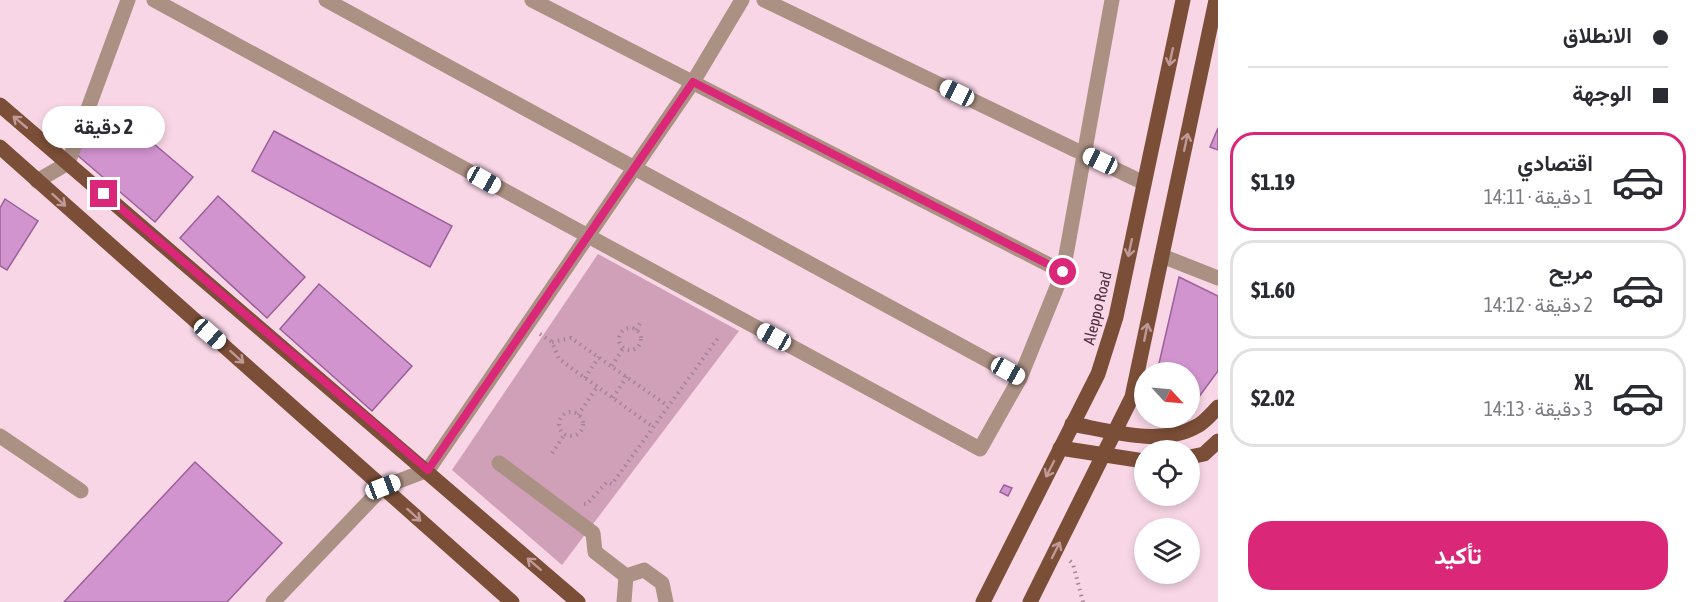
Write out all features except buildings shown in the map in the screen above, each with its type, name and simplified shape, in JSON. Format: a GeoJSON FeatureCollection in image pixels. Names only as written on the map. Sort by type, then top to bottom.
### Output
{"type":"FeatureCollection","features":[{"type":"Feature","properties":{"kind":"main road","name":"Aleppo Road"},"geometry":{"type":"LineString","coordinates":[[983,602],[1098,374],[1116,317],[1183,0]]}},
{"type":"Feature","properties":{"kind":"main road"},"geometry":{"type":"LineString","coordinates":[[1030,602],[1105,456],[1138,377],[1216,0]]}},
{"type":"Feature","properties":{"kind":"main road"},"geometry":{"type":"LineString","coordinates":[[0,105],[428,470],[578,602]]}},
{"type":"Feature","properties":{"kind":"main road"},"geometry":{"type":"LineString","coordinates":[[0,147],[512,602]]}},
{"type":"Feature","properties":{"kind":"main road"},"geometry":{"type":"LineString","coordinates":[[1072,424],[1116,433],[1168,436],[1198,426],[1218,407]]}},
{"type":"Feature","properties":{"kind":"main road"},"geometry":{"type":"LineString","coordinates":[[1200,455],[1218,441]]}},
{"type":"Feature","properties":{"kind":"main road"},"geometry":{"type":"LineString","coordinates":[[1060,448],[1134,460]]}},
{"type":"Feature","properties":{"kind":"street"},"geometry":{"type":"LineString","coordinates":[[37,181],[68,163],[128,0]]}},
{"type":"Feature","properties":{"kind":"street"},"geometry":{"type":"LineString","coordinates":[[154,0],[980,449],[1020,378],[1063,272],[1086,154],[1110,1]]}},
{"type":"Feature","properties":{"kind":"street"},"geometry":{"type":"LineString","coordinates":[[326,0],[635,166],[1020,378]]}},
{"type":"Feature","properties":{"kind":"street"},"geometry":{"type":"LineString","coordinates":[[532,0],[1063,272]]}},
{"type":"Feature","properties":{"kind":"street"},"geometry":{"type":"LineString","coordinates":[[273,602],[383,487],[428,470],[693,82],[742,0]]}},
{"type":"Feature","properties":{"kind":"street"},"geometry":{"type":"LineString","coordinates":[[764,0],[1144,183]]}},
{"type":"Feature","properties":{"kind":"street"},"geometry":{"type":"LineString","coordinates":[[1162,256],[1218,278]]}},
{"type":"Feature","properties":{"kind":"street"},"geometry":{"type":"LineString","coordinates":[[0,436],[81,491]]}},
{"type":"Feature","properties":{"kind":"street"},"geometry":{"type":"LineString","coordinates":[[499,463],[593,533],[595,552],[626,576]]}},
{"type":"Feature","properties":{"kind":"street"},"geometry":{"type":"LineString","coordinates":[[626,576],[644,570],[662,583],[666,602]]}},
{"type":"Feature","properties":{"kind":"street"},"geometry":{"type":"LineString","coordinates":[[624,602],[626,576]]}},
{"type":"Feature","properties":{"kind":"path"},"geometry":{"type":"LineString","coordinates":[[636,330],[642,320]]}},
{"type":"Feature","properties":{"kind":"path"},"geometry":{"type":"LineString","coordinates":[[527,325],[552,342],[559,359],[653,427]]}},
{"type":"Feature","properties":{"kind":"path"},"geometry":{"type":"LineString","coordinates":[[624,328],[636,330],[642,339],[634,350],[623,348],[619,337],[624,328]]}},
{"type":"Feature","properties":{"kind":"path"},"geometry":{"type":"LineString","coordinates":[[552,342],[571,338],[668,406]]}},
{"type":"Feature","properties":{"kind":"path"},"geometry":{"type":"LineString","coordinates":[[572,517],[581,504],[587,504],[607,482],[612,484],[718,338]]}},
{"type":"Feature","properties":{"kind":"path"},"geometry":{"type":"LineString","coordinates":[[612,366],[623,348]]}},
{"type":"Feature","properties":{"kind":"path"},"geometry":{"type":"LineString","coordinates":[[585,378],[599,357]]}},
{"type":"Feature","properties":{"kind":"path"},"geometry":{"type":"LineString","coordinates":[[612,398],[627,376]]}},
{"type":"Feature","properties":{"kind":"path"},"geometry":{"type":"LineString","coordinates":[[578,415],[597,387]]}},
{"type":"Feature","properties":{"kind":"path"},"geometry":{"type":"LineString","coordinates":[[574,412],[578,415],[584,424],[577,434],[565,434],[561,431],[558,424],[564,415],[574,412]]}},
{"type":"Feature","properties":{"kind":"path"},"geometry":{"type":"LineString","coordinates":[[552,453],[565,434]]}},
{"type":"Feature","properties":{"kind":"path"},"geometry":{"type":"LineString","coordinates":[[1057,548],[1073,564],[1083,602]]}},
{"type":"Feature","properties":{"kind":"shaded area"},"geometry":{"type":"Polygon","coordinates":[[[598,254],[739,331],[562,565],[452,470],[598,254]]]}},
{"type":"Feature","properties":{"kind":"route"},"geometry":{"type":"LineString","coordinates":[[104,194],[428,470],[693,82],[1063,272]]}}]}
